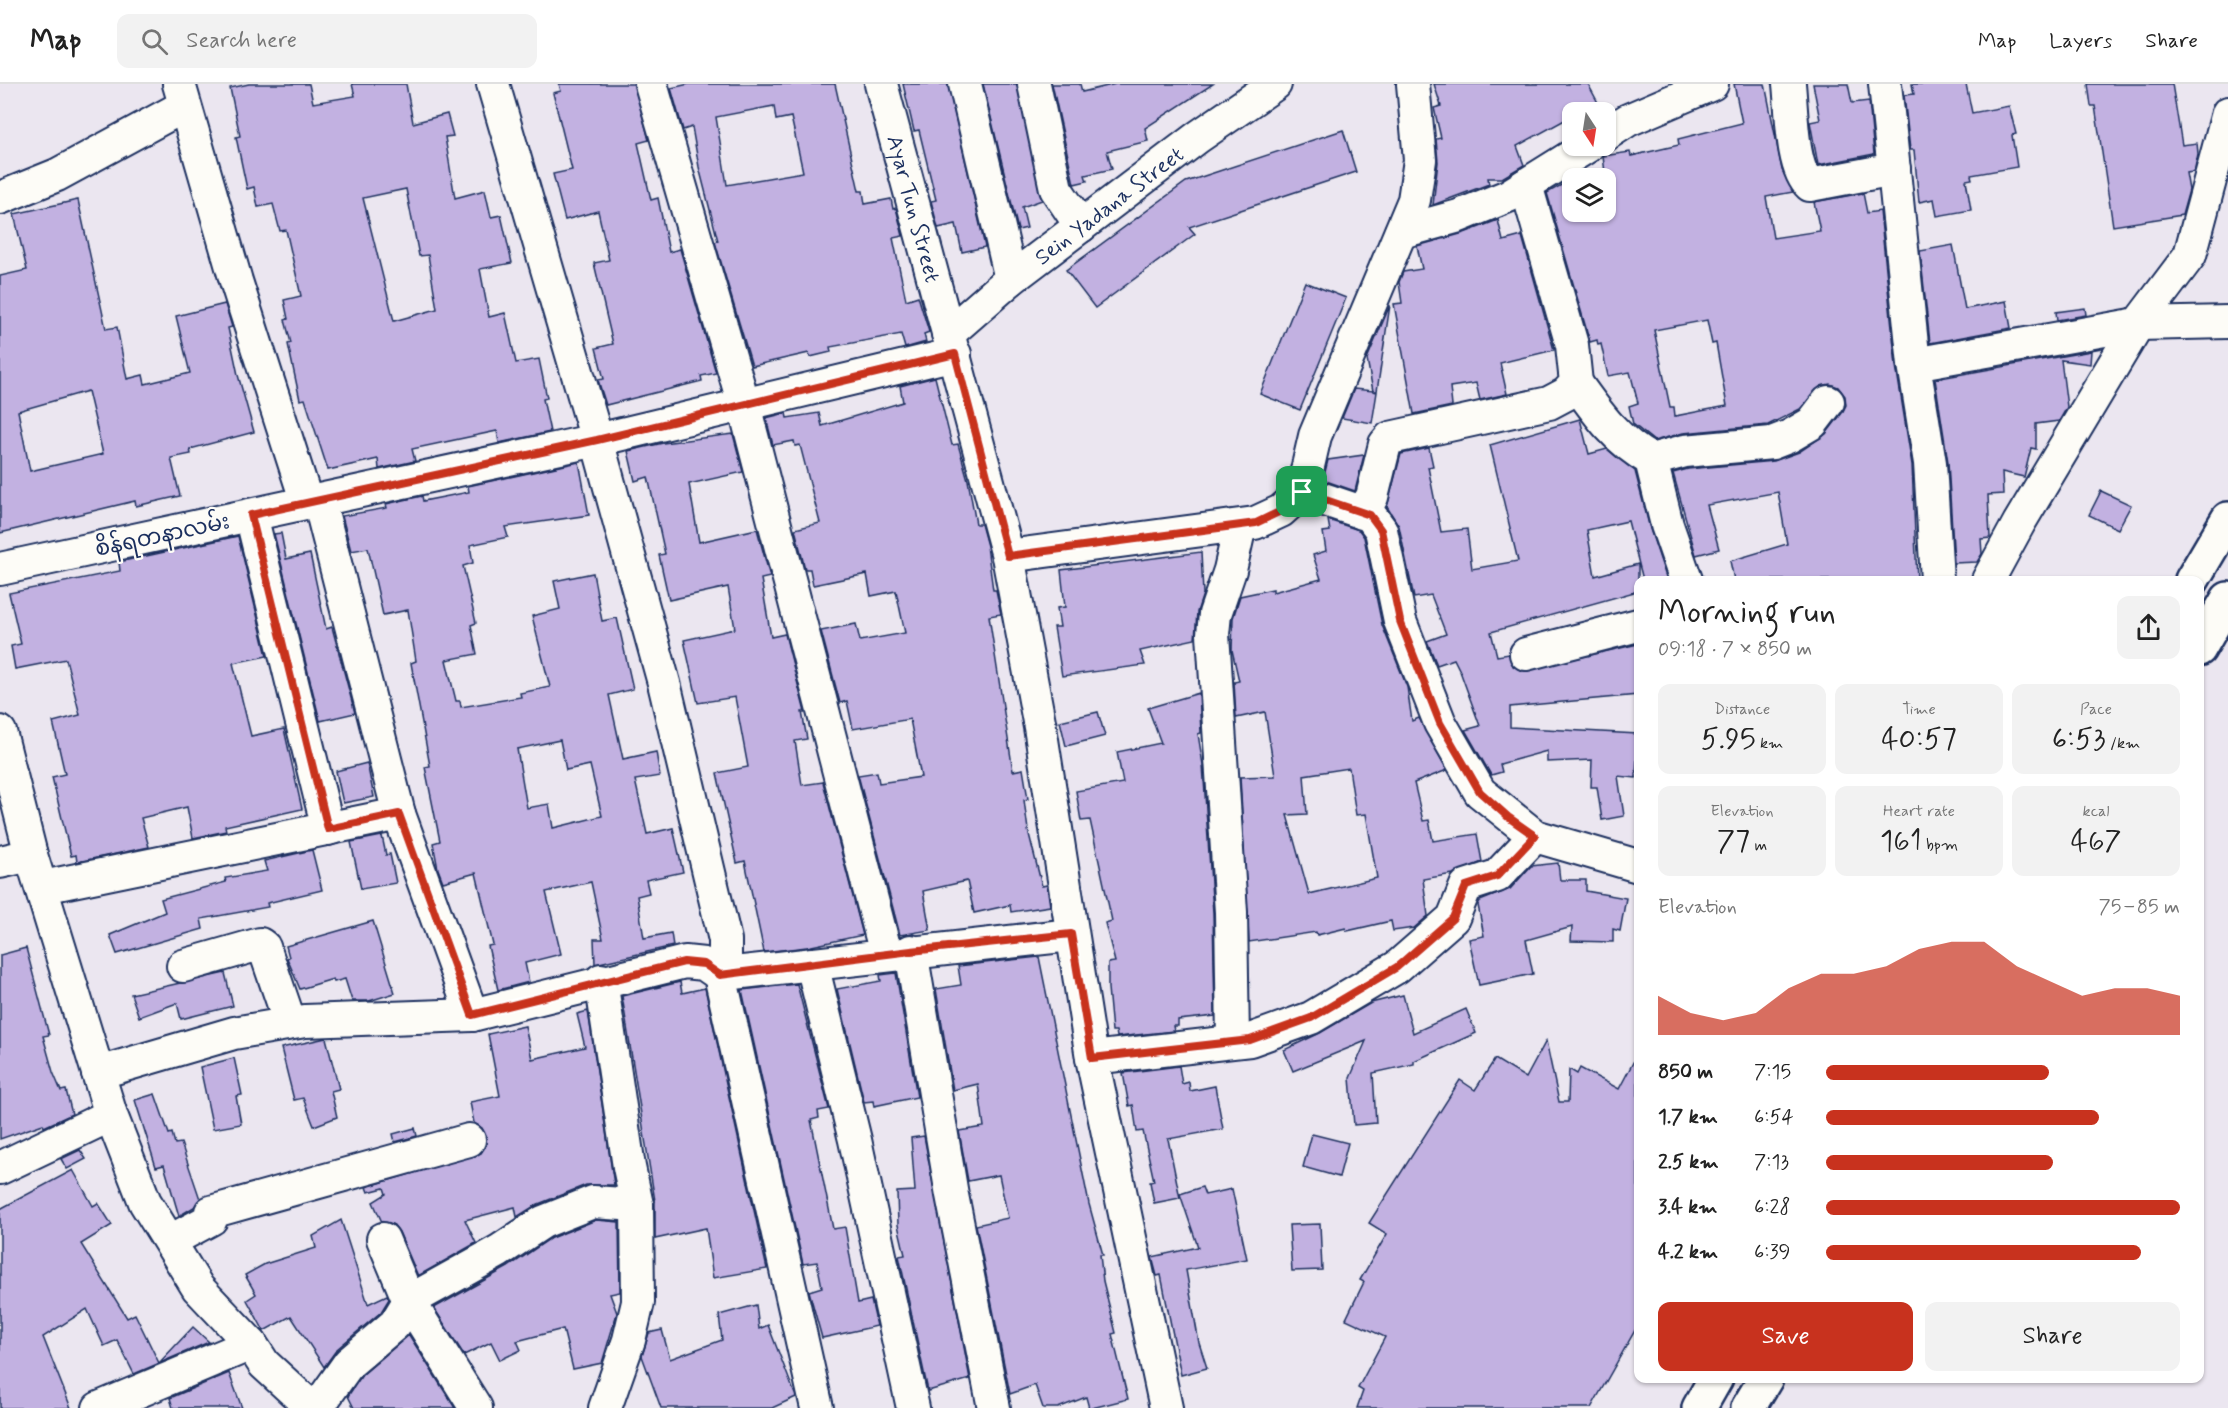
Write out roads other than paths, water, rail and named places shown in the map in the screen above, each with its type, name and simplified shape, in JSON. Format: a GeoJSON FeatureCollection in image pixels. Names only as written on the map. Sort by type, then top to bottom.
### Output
{"type":"FeatureCollection","features":[{"type":"Feature","properties":{"kind":"main road"},"geometry":{"type":"LineString","coordinates":[[2194,576],[2228,519]]}},
{"type":"Feature","properties":{"kind":"main road"},"geometry":{"type":"LineString","coordinates":[[2204,641],[2228,599]]}},
{"type":"Feature","properties":{"kind":"main road"},"geometry":{"type":"LineString","coordinates":[[1699,1408],[1713,1383]]}},
{"type":"Feature","properties":{"kind":"main road"},"geometry":{"type":"LineString","coordinates":[[1749,1408],[1763,1383]]}},
{"type":"Feature","properties":{"kind":"street"},"geometry":{"type":"LineString","coordinates":[[493,84],[597,440],[664,683],[723,929],[722,974],[817,1408]]}},
{"type":"Feature","properties":{"kind":"street"},"geometry":{"type":"LineString","coordinates":[[651,84],[899,952],[952,1195],[994,1408]]}},
{"type":"Feature","properties":{"kind":"street","name":"Ayar Tun Street"},"geometry":{"type":"LineString","coordinates":[[881,84],[1008,556],[1040,727],[1092,1058],[1166,1408]]}},
{"type":"Feature","properties":{"kind":"street"},"geometry":{"type":"LineString","coordinates":[[965,84],[1011,279]]}},
{"type":"Feature","properties":{"kind":"street"},"geometry":{"type":"LineString","coordinates":[[1034,84],[1056,189],[1081,226]]}},
{"type":"Feature","properties":{"kind":"street","name":"Sein Yadana Street"},"geometry":{"type":"LineString","coordinates":[[952,344],[1011,279],[1198,137],[1275,84]]}},
{"type":"Feature","properties":{"kind":"street"},"geometry":{"type":"LineString","coordinates":[[1008,556],[1256,523],[1281,511],[1302,492],[1315,436],[1414,200],[1420,160],[1413,84]]}},
{"type":"Feature","properties":{"kind":"street"},"geometry":{"type":"LineString","coordinates":[[1616,128],[1628,120],[1712,84]]}},
{"type":"Feature","properties":{"kind":"street"},"geometry":{"type":"LineString","coordinates":[[1789,84],[1798,164],[1803,178],[1810,185],[1894,170]]}},
{"type":"Feature","properties":{"kind":"street"},"geometry":{"type":"LineString","coordinates":[[1885,84],[1914,364],[1930,463],[1937,576]]}},
{"type":"Feature","properties":{"kind":"street"},"geometry":{"type":"LineString","coordinates":[[0,198],[57,175],[181,95],[236,281],[313,501],[399,814],[472,1015]]}},
{"type":"Feature","properties":{"kind":"street"},"geometry":{"type":"LineString","coordinates":[[1990,576],[2019,523],[2138,324],[2190,255],[2228,113]]}},
{"type":"Feature","properties":{"kind":"street"},"geometry":{"type":"LineString","coordinates":[[1401,232],[1459,216],[1508,196],[1572,156]]}},
{"type":"Feature","properties":{"kind":"street"},"geometry":{"type":"LineString","coordinates":[[1526,185],[1572,345],[1576,383],[1596,411],[1628,447],[1651,460],[1685,451],[1772,443],[1812,423],[1828,402]]}},
{"type":"Feature","properties":{"kind":"street"},"geometry":{"type":"LineString","coordinates":[[1914,364],[2138,324],[2228,322]]}},
{"type":"Feature","properties":{"kind":"street","name":"စိန်ရတနာလမ်း"},"geometry":{"type":"LineString","coordinates":[[0,569],[597,440],[744,405],[952,344]]}},
{"type":"Feature","properties":{"kind":"street"},"geometry":{"type":"LineString","coordinates":[[1362,513],[1372,497],[1385,444],[1390,438],[1549,403],[1566,394],[1576,383]]}},
{"type":"Feature","properties":{"kind":"street"},"geometry":{"type":"LineString","coordinates":[[1651,460],[1667,525],[1685,576]]}},
{"type":"Feature","properties":{"kind":"street"},"geometry":{"type":"LineString","coordinates":[[1302,492],[1370,515],[1381,530],[1400,621],[1440,723],[1480,792],[1508,817],[1535,836],[1634,865]]}},
{"type":"Feature","properties":{"kind":"street"},"geometry":{"type":"LineString","coordinates":[[251,515],[328,829]]}},
{"type":"Feature","properties":{"kind":"street"},"geometry":{"type":"LineString","coordinates":[[1233,1041],[1231,901],[1213,634],[1215,614],[1230,570],[1240,526]]}},
{"type":"Feature","properties":{"kind":"street"},"geometry":{"type":"LineString","coordinates":[[1526,654],[1634,625]]}},
{"type":"Feature","properties":{"kind":"street"},"geometry":{"type":"LineString","coordinates":[[0,732],[31,855],[43,887],[98,1073],[111,1115],[145,1202],[198,1288],[251,1344],[264,1364],[306,1406],[349,1363],[395,1324],[409,1301],[500,1251],[543,1222],[593,1202],[637,1205]]}},
{"type":"Feature","properties":{"kind":"street"},"geometry":{"type":"LineString","coordinates":[[43,887],[399,814]]}},
{"type":"Feature","properties":{"kind":"street"},"geometry":{"type":"LineString","coordinates":[[1092,1058],[1250,1040],[1311,1018],[1397,967],[1453,918],[1466,886],[1497,876],[1535,836]]}},
{"type":"Feature","properties":{"kind":"street"},"geometry":{"type":"LineString","coordinates":[[0,862],[31,855]]}},
{"type":"Feature","properties":{"kind":"street"},"geometry":{"type":"LineString","coordinates":[[98,1073],[234,1033],[290,1023],[472,1015],[601,980],[684,962],[704,964],[722,974],[1071,934]]}},
{"type":"Feature","properties":{"kind":"street"},"geometry":{"type":"LineString","coordinates":[[183,966],[260,944],[264,947],[290,1023]]}},
{"type":"Feature","properties":{"kind":"street"},"geometry":{"type":"LineString","coordinates":[[812,964],[855,1140],[913,1408]]}},
{"type":"Feature","properties":{"kind":"street"},"geometry":{"type":"LineString","coordinates":[[601,980],[629,1167],[637,1205],[638,1302],[629,1340],[605,1408]]}},
{"type":"Feature","properties":{"kind":"street"},"geometry":{"type":"LineString","coordinates":[[0,1168],[111,1115]]}},
{"type":"Feature","properties":{"kind":"street"},"geometry":{"type":"LineString","coordinates":[[170,1241],[211,1219],[211,1212],[469,1140]]}},
{"type":"Feature","properties":{"kind":"street"},"geometry":{"type":"LineString","coordinates":[[383,1239],[409,1301],[476,1408]]}},
{"type":"Feature","properties":{"kind":"street"},"geometry":{"type":"LineString","coordinates":[[99,1408],[251,1344]]}}]}
